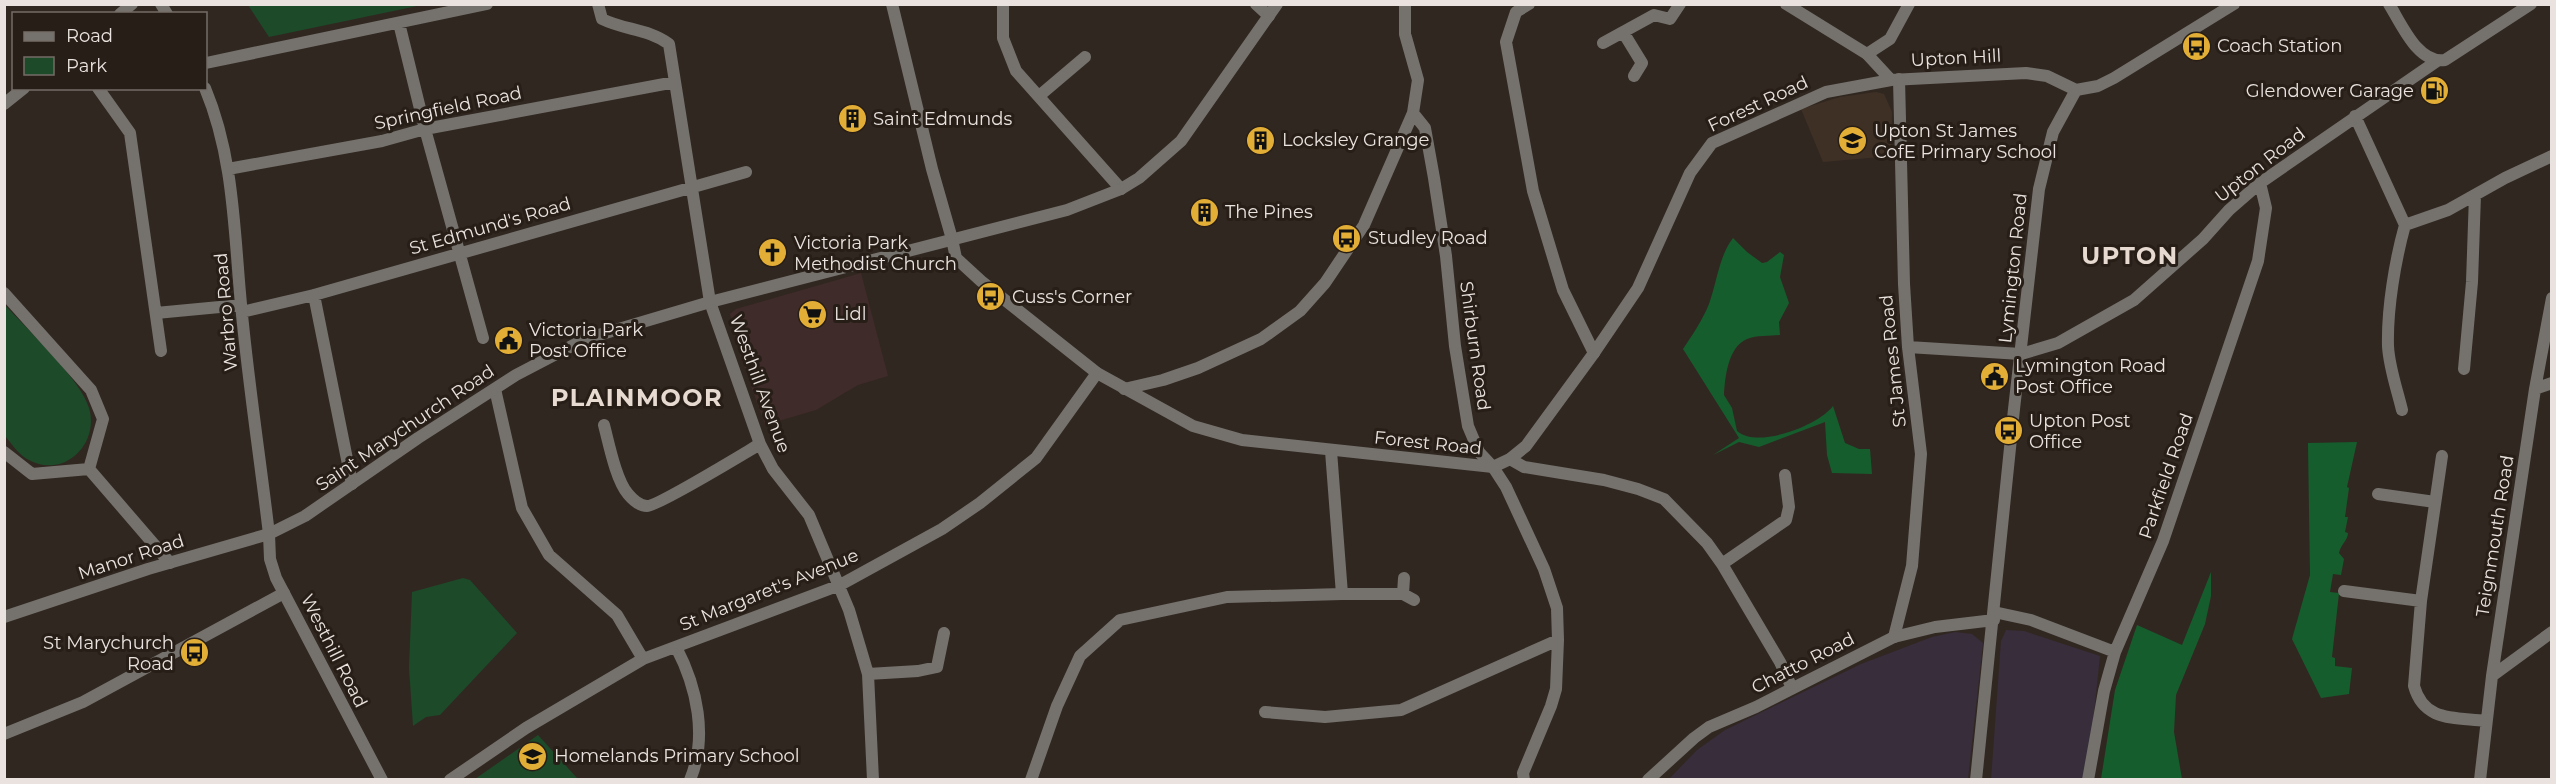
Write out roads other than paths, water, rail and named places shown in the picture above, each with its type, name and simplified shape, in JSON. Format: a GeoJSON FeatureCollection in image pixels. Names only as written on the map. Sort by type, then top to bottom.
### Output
{"type":"FeatureCollection","features":[{"type":"Feature","properties":{"kind":"street"},"geometry":{"type":"LineString","coordinates":[[207,63],[487,4]]}},
{"type":"Feature","properties":{"kind":"street","name":"Westhill Avenue"},"geometry":{"type":"LineString","coordinates":[[598,4],[603,19],[618,26],[650,33],[669,44],[710,302],[760,444],[773,469],[809,515],[840,585],[868,674],[873,780]]}},
{"type":"Feature","properties":{"kind":"street","name":"Forest Road"},"geometry":{"type":"LineString","coordinates":[[891,4],[956,258],[1097,374],[1193,426],[1242,440],[1493,467],[1510,459],[1526,446],[1638,288],[1690,173],[1712,143],[1826,92],[1895,79]]}},
{"type":"Feature","properties":{"kind":"street"},"geometry":{"type":"LineString","coordinates":[[1003,4],[1003,38],[1016,71],[1121,189]]}},
{"type":"Feature","properties":{"kind":"street"},"geometry":{"type":"LineString","coordinates":[[1256,4],[1269,16]]}},
{"type":"Feature","properties":{"kind":"street","name":"Saint Marychurch Road"},"geometry":{"type":"LineString","coordinates":[[269,534],[305,516],[495,389],[585,339],[710,302],[1067,210],[1121,189],[1139,178],[1181,141],[1277,4]]}},
{"type":"Feature","properties":{"kind":"street"},"geometry":{"type":"LineString","coordinates":[[1124,389],[1198,369],[1262,339],[1300,311],[1325,283],[1364,225],[1413,113],[1418,80],[1405,34],[1405,4]]}},
{"type":"Feature","properties":{"kind":"street"},"geometry":{"type":"LineString","coordinates":[[1529,4],[1516,12],[1506,42],[1531,180],[1563,290],[1594,353]]}},
{"type":"Feature","properties":{"kind":"street"},"geometry":{"type":"LineString","coordinates":[[1603,43],[1654,15],[1670,19],[1680,4]]}},
{"type":"Feature","properties":{"kind":"street","name":"Upton Hill"},"geometry":{"type":"LineString","coordinates":[[1786,4],[1867,54],[1895,79],[2026,73],[2047,76],[2076,90]]}},
{"type":"Feature","properties":{"kind":"street"},"geometry":{"type":"LineString","coordinates":[[1867,54],[1890,39],[1909,4]]}},
{"type":"Feature","properties":{"kind":"street"},"geometry":{"type":"LineString","coordinates":[[2076,90],[2098,86],[2114,78],[2234,4]]}},
{"type":"Feature","properties":{"kind":"street"},"geometry":{"type":"LineString","coordinates":[[2389,4],[2423,55],[2437,61]]}},
{"type":"Feature","properties":{"kind":"street","name":"Upton Road"},"geometry":{"type":"LineString","coordinates":[[1908,347],[2021,354],[2058,343],[2134,300],[2203,239],[2229,210],[2260,183],[2437,61],[2445,60],[2531,4]]}},
{"type":"Feature","properties":{"kind":"street"},"geometry":{"type":"LineString","coordinates":[[399,23],[425,129],[483,338]]}},
{"type":"Feature","properties":{"kind":"street"},"geometry":{"type":"LineString","coordinates":[[1623,32],[1642,63],[1634,76]]}},
{"type":"Feature","properties":{"kind":"street"},"geometry":{"type":"LineString","coordinates":[[1039,96],[1085,57]]}},
{"type":"Feature","properties":{"kind":"street","name":"St James Road"},"geometry":{"type":"LineString","coordinates":[[1894,637],[1912,566],[1921,454],[1908,347],[1895,79]]}},
{"type":"Feature","properties":{"kind":"street","name":"Springfield Road"},"geometry":{"type":"LineString","coordinates":[[228,169],[382,141],[425,129],[675,82]]}},
{"type":"Feature","properties":{"kind":"street"},"geometry":{"type":"LineString","coordinates":[[4,104],[22,90]]}},
{"type":"Feature","properties":{"kind":"street"},"geometry":{"type":"LineString","coordinates":[[99,90],[130,133],[161,351]]}},
{"type":"Feature","properties":{"kind":"street","name":"Warbro Road"},"geometry":{"type":"LineString","coordinates":[[207,90],[228,169],[236,232],[241,308],[269,534]]}},
{"type":"Feature","properties":{"kind":"street","name":"Lymington Road"},"geometry":{"type":"LineString","coordinates":[[1976,780],[2039,189],[2053,132],[2076,90]]}},
{"type":"Feature","properties":{"kind":"street","name":"Shirburn Road"},"geometry":{"type":"LineString","coordinates":[[1413,113],[1425,128],[1427,138],[1446,256],[1455,346],[1468,426],[1479,452],[1493,467],[1506,487],[1544,569],[1557,608],[1556,689],[1523,772],[1524,780]]}},
{"type":"Feature","properties":{"kind":"street"},"geometry":{"type":"LineString","coordinates":[[2355,116],[2405,225],[2399,247],[2388,346],[2402,410]]}},
{"type":"Feature","properties":{"kind":"street"},"geometry":{"type":"LineString","coordinates":[[2405,225],[2448,210],[2552,156]]}},
{"type":"Feature","properties":{"kind":"street","name":"St Edmund's Road"},"geometry":{"type":"LineString","coordinates":[[156,313],[241,308],[315,295],[746,172]]}},
{"type":"Feature","properties":{"kind":"street","name":"Parkfield Road"},"geometry":{"type":"LineString","coordinates":[[2088,780],[2104,692],[2115,652],[2163,541],[2259,261],[2266,208],[2260,183]]}},
{"type":"Feature","properties":{"kind":"street"},"geometry":{"type":"LineString","coordinates":[[2464,369],[2472,282],[2475,195]]}},
{"type":"Feature","properties":{"kind":"street"},"geometry":{"type":"LineString","coordinates":[[4,293],[91,390],[103,419],[89,469]]}},
{"type":"Feature","properties":{"kind":"street"},"geometry":{"type":"LineString","coordinates":[[315,295],[352,484]]}},
{"type":"Feature","properties":{"kind":"street","name":"Teignmouth Road"},"geometry":{"type":"LineString","coordinates":[[2480,780],[2492,676],[2535,388],[2552,298]]}},
{"type":"Feature","properties":{"kind":"street","name":"St Margaret's Avenue"},"geometry":{"type":"LineString","coordinates":[[450,780],[526,728],[643,659],[840,585],[942,529],[980,503],[1036,458],[1097,374]]}},
{"type":"Feature","properties":{"kind":"street"},"geometry":{"type":"LineString","coordinates":[[2535,388],[2552,383]]}},
{"type":"Feature","properties":{"kind":"street"},"geometry":{"type":"LineString","coordinates":[[495,389],[522,508],[549,555],[617,615],[643,659]]}},
{"type":"Feature","properties":{"kind":"street"},"geometry":{"type":"LineString","coordinates":[[604,425],[626,492],[636,502],[647,506],[665,501],[691,482],[760,444]]}},
{"type":"Feature","properties":{"kind":"street"},"geometry":{"type":"LineString","coordinates":[[1331,451],[1342,594]]}},
{"type":"Feature","properties":{"kind":"street"},"geometry":{"type":"LineString","coordinates":[[4,452],[32,474],[89,469]]}},
{"type":"Feature","properties":{"kind":"street"},"geometry":{"type":"LineString","coordinates":[[2442,456],[2421,601],[2414,686],[2417,698],[2424,708],[2434,713],[2486,721]]}},
{"type":"Feature","properties":{"kind":"street"},"geometry":{"type":"LineString","coordinates":[[1510,459],[1524,467],[1604,480],[1638,489],[1665,500],[1707,543],[1722,564],[1780,662],[1792,688]]}},
{"type":"Feature","properties":{"kind":"street"},"geometry":{"type":"LineString","coordinates":[[89,469],[170,564]]}},
{"type":"Feature","properties":{"kind":"street"},"geometry":{"type":"LineString","coordinates":[[1722,564],[1786,520],[1788,507],[1785,475]]}},
{"type":"Feature","properties":{"kind":"street"},"geometry":{"type":"LineString","coordinates":[[2378,494],[2436,502]]}},
{"type":"Feature","properties":{"kind":"street","name":"Manor Road"},"geometry":{"type":"LineString","coordinates":[[4,617],[269,534]]}},
{"type":"Feature","properties":{"kind":"street","name":"Westhill Road"},"geometry":{"type":"LineString","coordinates":[[269,534],[270,559],[284,593],[382,780]]}},
{"type":"Feature","properties":{"kind":"street"},"geometry":{"type":"LineString","coordinates":[[1403,594],[1404,578]]}},
{"type":"Feature","properties":{"kind":"street"},"geometry":{"type":"LineString","coordinates":[[2344,591],[2421,601]]}},
{"type":"Feature","properties":{"kind":"street"},"geometry":{"type":"LineString","coordinates":[[4,734],[83,702],[284,593]]}},
{"type":"Feature","properties":{"kind":"street"},"geometry":{"type":"LineString","coordinates":[[1031,780],[1057,706],[1080,656],[1096,639],[1120,620],[1227,597],[1403,594],[1414,600]]}},
{"type":"Feature","properties":{"kind":"street","name":"Chatto Road"},"geometry":{"type":"LineString","coordinates":[[1648,780],[1709,727],[1756,707],[1894,637],[1994,616],[2031,620],[2115,652]]}},
{"type":"Feature","properties":{"kind":"street"},"geometry":{"type":"LineString","coordinates":[[2492,676],[2552,632]]}},
{"type":"Feature","properties":{"kind":"street"},"geometry":{"type":"LineString","coordinates":[[868,674],[918,671],[937,667],[944,633]]}},
{"type":"Feature","properties":{"kind":"street"},"geometry":{"type":"LineString","coordinates":[[1265,712],[1325,717],[1401,710],[1558,640]]}},
{"type":"Feature","properties":{"kind":"street"},"geometry":{"type":"LineString","coordinates":[[676,647],[689,672],[698,715],[700,746],[690,780]]}},
{"type":"Feature","properties":{"kind":"place","name":"Coach Station"},"geometry":{"type":"Point","coordinates":[2196,46]}},
{"type":"Feature","properties":{"kind":"place","name":"Glendower Garage"},"geometry":{"type":"Point","coordinates":[2435,91]}},
{"type":"Feature","properties":{"kind":"place","name":"Saint Edmunds"},"geometry":{"type":"Point","coordinates":[852,119]}},
{"type":"Feature","properties":{"kind":"place","name":"Locksley Grange"},"geometry":{"type":"Point","coordinates":[1261,140]}},
{"type":"Feature","properties":{"kind":"place","name":"Upton St James CofE Primary School"},"geometry":{"type":"Point","coordinates":[1853,141]}},
{"type":"Feature","properties":{"kind":"place","name":"The Pines"},"geometry":{"type":"Point","coordinates":[1204,212]}},
{"type":"Feature","properties":{"kind":"place","name":"Studley Road"},"geometry":{"type":"Point","coordinates":[1347,238]}},
{"type":"Feature","properties":{"kind":"place","name":"Victoria Park Methodist Church"},"geometry":{"type":"Point","coordinates":[773,253]}},
{"type":"Feature","properties":{"kind":"place","name":"Cuss's Corner"},"geometry":{"type":"Point","coordinates":[991,297]}},
{"type":"Feature","properties":{"kind":"place","name":"Lidl"},"geometry":{"type":"Point","coordinates":[813,314]}},
{"type":"Feature","properties":{"kind":"place","name":"Victoria Park Post Office"},"geometry":{"type":"Point","coordinates":[508,340]}},
{"type":"Feature","properties":{"kind":"place","name":"Lymington Road Post Office"},"geometry":{"type":"Point","coordinates":[1994,376]}},
{"type":"Feature","properties":{"kind":"place","name":"Upton Post Office"},"geometry":{"type":"Point","coordinates":[2008,431]}},
{"type":"Feature","properties":{"kind":"place","name":"St Marychurch Road"},"geometry":{"type":"Point","coordinates":[195,653]}},
{"type":"Feature","properties":{"kind":"place","name":"Homelands Primary School"},"geometry":{"type":"Point","coordinates":[533,756]}},
{"type":"Feature","properties":{"kind":"district","name":"UPTON"},"geometry":{"type":"Point","coordinates":[2130,256]}},
{"type":"Feature","properties":{"kind":"district","name":"PLAINMOOR"},"geometry":{"type":"Point","coordinates":[637,398]}}]}
